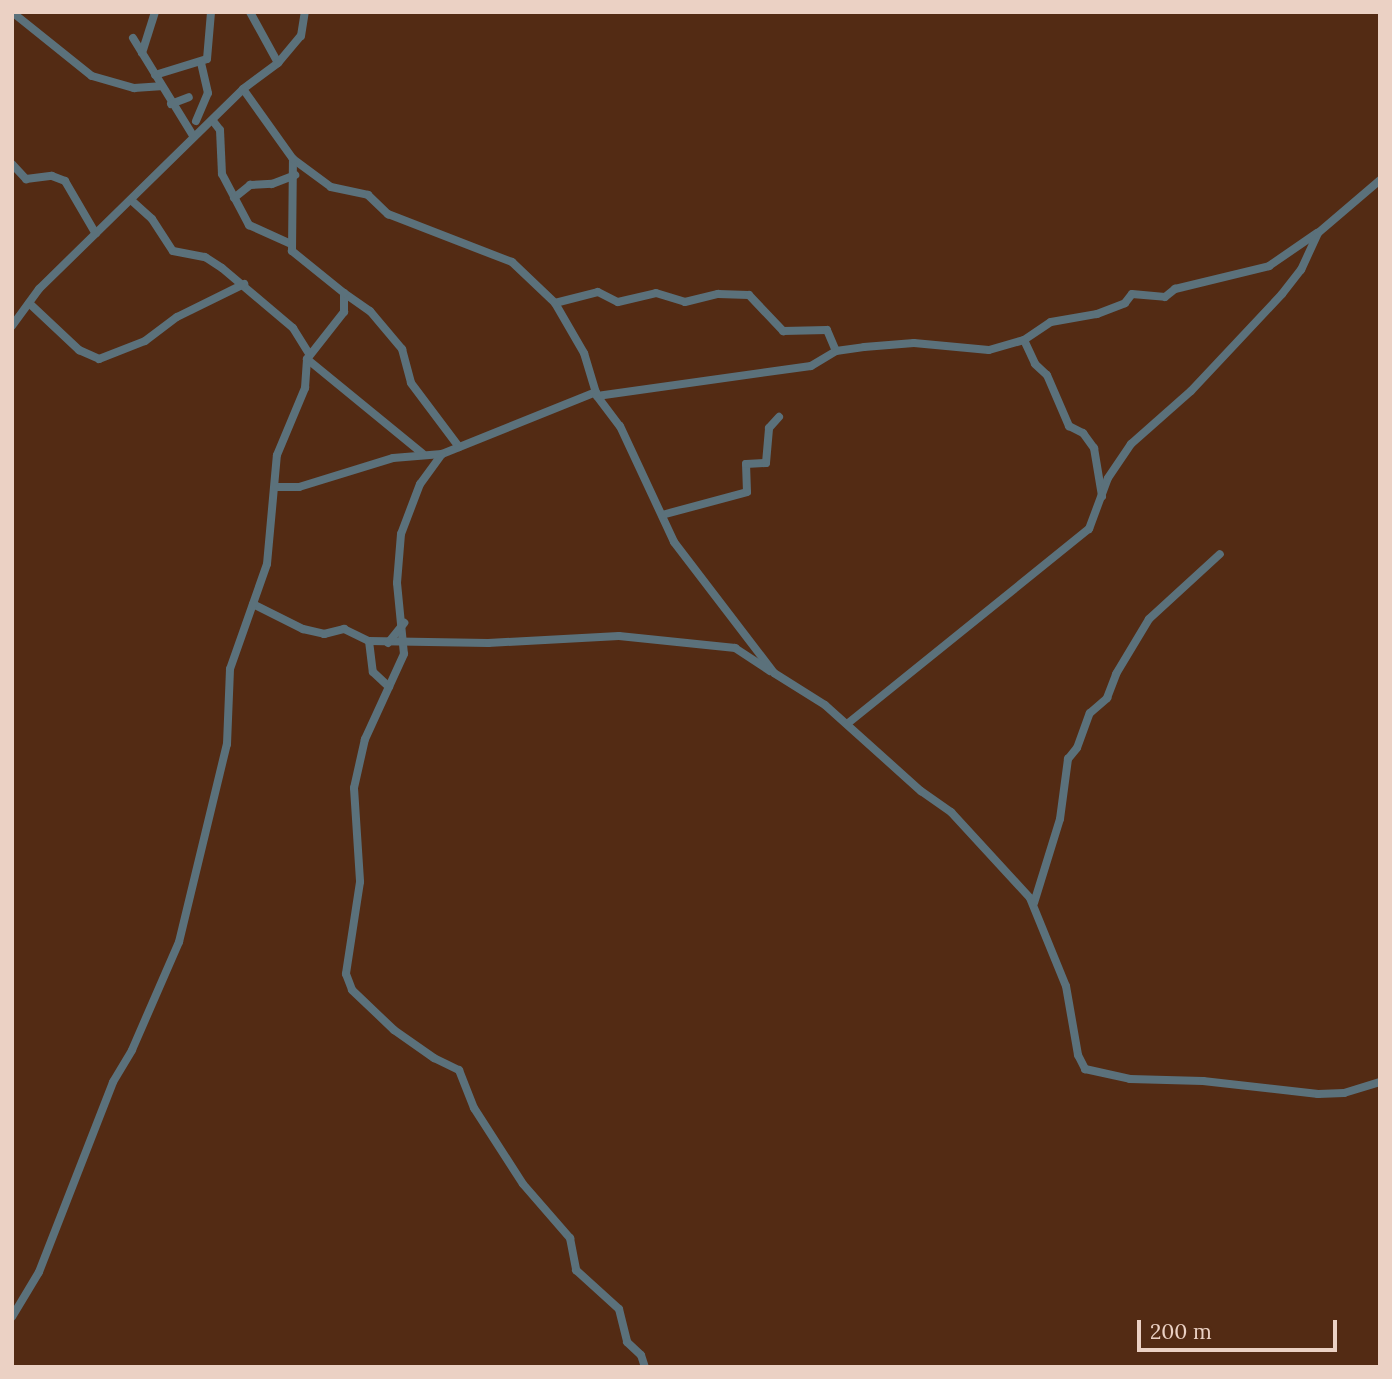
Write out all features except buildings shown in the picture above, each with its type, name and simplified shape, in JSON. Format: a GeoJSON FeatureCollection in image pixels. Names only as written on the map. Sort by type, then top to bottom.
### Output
{"type":"FeatureCollection","features":[{"type":"Feature","properties":{"kind":"street"},"geometry":{"type":"LineString","coordinates":[[12,12],[92,76],[134,88],[160,86]]}},
{"type":"Feature","properties":{"kind":"street"},"geometry":{"type":"LineString","coordinates":[[142,53],[155,12]]}},
{"type":"Feature","properties":{"kind":"street"},"geometry":{"type":"LineString","coordinates":[[155,75],[201,62],[209,56],[206,37],[211,12]]}},
{"type":"Feature","properties":{"kind":"street"},"geometry":{"type":"LineString","coordinates":[[250,12],[278,63]]}},
{"type":"Feature","properties":{"kind":"street"},"geometry":{"type":"LineString","coordinates":[[12,326],[29,303],[194,137],[243,89],[278,63],[301,36],[305,12]]}},
{"type":"Feature","properties":{"kind":"street"},"geometry":{"type":"LineString","coordinates":[[133,38],[170,104],[194,137]]}},
{"type":"Feature","properties":{"kind":"street"},"geometry":{"type":"LineString","coordinates":[[196,121],[208,93],[201,62]]}},
{"type":"Feature","properties":{"kind":"street"},"geometry":{"type":"LineString","coordinates":[[243,89],[293,159],[331,187],[368,195],[388,214],[512,262],[555,303],[584,353],[597,394],[620,426],[674,542],[774,673]]}},
{"type":"Feature","properties":{"kind":"street"},"geometry":{"type":"LineString","coordinates":[[170,104],[190,97]]}},
{"type":"Feature","properties":{"kind":"street"},"geometry":{"type":"LineString","coordinates":[[183,121],[211,122],[220,130],[222,174],[252,228],[289,243],[300,260],[369,311],[402,349],[411,383],[459,447]]}},
{"type":"Feature","properties":{"kind":"street"},"geometry":{"type":"LineString","coordinates":[[289,243],[295,174],[293,159]]}},
{"type":"Feature","properties":{"kind":"street"},"geometry":{"type":"LineString","coordinates":[[12,164],[26,179],[52,176],[65,181],[96,234]]}},
{"type":"Feature","properties":{"kind":"street"},"geometry":{"type":"LineString","coordinates":[[234,198],[250,186],[272,184],[295,174]]}},
{"type":"Feature","properties":{"kind":"street"},"geometry":{"type":"LineString","coordinates":[[275,487],[299,486],[368,464],[422,453],[442,454],[597,394],[811,366],[835,351],[914,343],[975,352],[1024,340],[1045,324],[1091,316],[1125,303],[1132,294],[1165,297],[1175,289],[1269,266],[1318,233],[1380,180]]}},
{"type":"Feature","properties":{"kind":"street"},"geometry":{"type":"LineString","coordinates":[[131,200],[152,219],[173,251],[205,257],[244,285],[293,328],[308,357],[422,453]]}},
{"type":"Feature","properties":{"kind":"street"},"geometry":{"type":"LineString","coordinates":[[847,724],[1076,541],[1095,519],[1108,478],[1130,444],[1191,391],[1282,294],[1301,270],[1318,233]]}},
{"type":"Feature","properties":{"kind":"street"},"geometry":{"type":"LineString","coordinates":[[29,303],[79,350],[99,359],[145,341],[177,317],[244,285]]}},
{"type":"Feature","properties":{"kind":"street"},"geometry":{"type":"LineString","coordinates":[[555,303],[597,292],[618,302],[654,293],[685,302],[718,293],[749,295],[783,331],[827,330],[835,351]]}},
{"type":"Feature","properties":{"kind":"street"},"geometry":{"type":"LineString","coordinates":[[12,1317],[39,1272],[113,1082],[132,1050],[179,942],[227,744],[230,669],[267,565],[277,455],[305,388],[308,357],[340,322],[344,293]]}},
{"type":"Feature","properties":{"kind":"street"},"geometry":{"type":"LineString","coordinates":[[1024,340],[1035,363],[1047,375],[1069,426],[1083,433],[1094,448],[1102,499]]}},
{"type":"Feature","properties":{"kind":"street"},"geometry":{"type":"LineString","coordinates":[[662,515],[747,492],[746,464],[766,463],[769,429],[779,417]]}},
{"type":"Feature","properties":{"kind":"street"},"geometry":{"type":"LineString","coordinates":[[442,454],[420,484],[401,534],[397,583],[407,641],[364,743],[354,788],[360,882],[346,953],[348,982],[394,1030],[434,1058],[459,1070],[474,1108],[523,1184],[570,1238],[576,1270],[619,1309],[627,1342],[645,1367]]}},
{"type":"Feature","properties":{"kind":"street"},"geometry":{"type":"LineString","coordinates":[[1034,903],[1060,818],[1068,759],[1077,748],[1090,713],[1111,692],[1116,674],[1149,619],[1220,554]]}},
{"type":"Feature","properties":{"kind":"street"},"geometry":{"type":"LineString","coordinates":[[253,604],[303,629],[324,634],[344,629],[369,641],[388,643],[619,636],[735,648],[847,724],[920,791],[951,812],[1034,903],[1044,939],[1066,986],[1078,1055],[1089,1071],[1130,1079],[1203,1081],[1318,1094],[1344,1093],[1380,1082]]}},
{"type":"Feature","properties":{"kind":"street"},"geometry":{"type":"LineString","coordinates":[[388,643],[404,623]]}},
{"type":"Feature","properties":{"kind":"street"},"geometry":{"type":"LineString","coordinates":[[369,641],[373,672],[389,687]]}}]}
